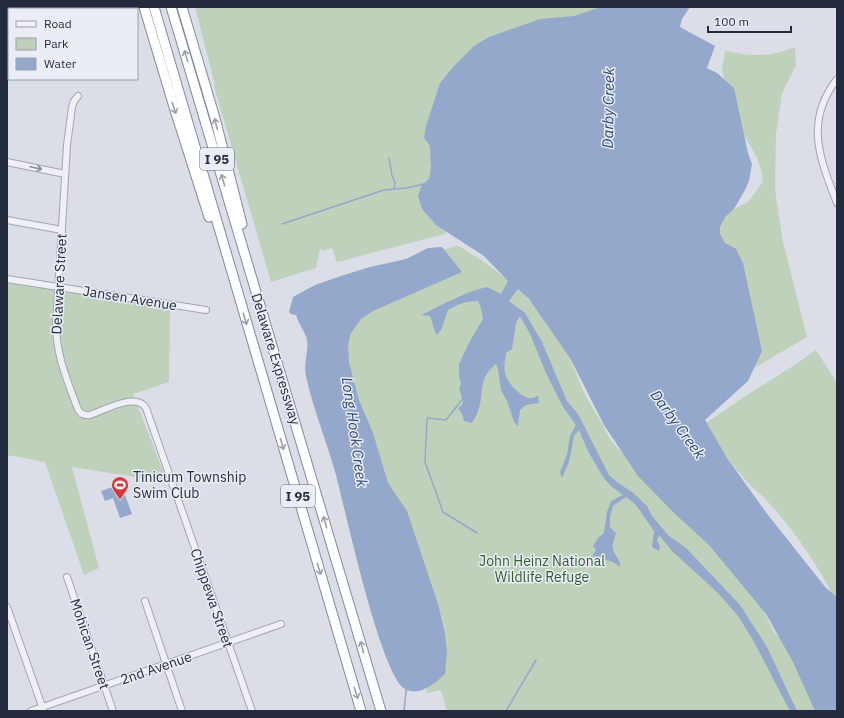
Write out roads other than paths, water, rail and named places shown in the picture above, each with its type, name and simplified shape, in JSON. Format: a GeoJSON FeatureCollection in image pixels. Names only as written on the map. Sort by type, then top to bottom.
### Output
{"type":"FeatureCollection","features":[{"type":"Feature","properties":{"kind":"highway","name":"Delaware Expressway"},"geometry":{"type":"LineString","coordinates":[[171,7],[380,711]]}},
{"type":"Feature","properties":{"kind":"highway"},"geometry":{"type":"LineString","coordinates":[[182,7],[228,167],[262,311]]}},
{"type":"Feature","properties":{"kind":"highway","name":"Delaware Expressway"},"geometry":{"type":"LineString","coordinates":[[146,8],[234,282],[361,711]]}},
{"type":"Feature","properties":{"kind":"street"},"geometry":{"type":"LineString","coordinates":[[837,79],[824,102],[820,114],[818,132],[820,158],[837,203]]}},
{"type":"Feature","properties":{"kind":"street","name":"Delaware Street"},"geometry":{"type":"LineString","coordinates":[[78,96],[72,107],[65,174],[56,325],[57,343],[61,361],[79,412],[85,415],[90,415],[131,401],[143,404],[148,411],[173,485]]}},
{"type":"Feature","properties":{"kind":"street"},"geometry":{"type":"LineString","coordinates":[[7,162],[65,174]]}},
{"type":"Feature","properties":{"kind":"street"},"geometry":{"type":"LineString","coordinates":[[7,220],[62,230]]}},
{"type":"Feature","properties":{"kind":"street","name":"Jansen Avenue"},"geometry":{"type":"LineString","coordinates":[[7,279],[206,310]]}},
{"type":"Feature","properties":{"kind":"street","name":"Chippewa Street"},"geometry":{"type":"LineString","coordinates":[[173,485],[252,711]]}},
{"type":"Feature","properties":{"kind":"street","name":"Mohican Street"},"geometry":{"type":"LineString","coordinates":[[67,577],[113,711]]}},
{"type":"Feature","properties":{"kind":"street"},"geometry":{"type":"LineString","coordinates":[[146,601],[182,711]]}},
{"type":"Feature","properties":{"kind":"street"},"geometry":{"type":"LineString","coordinates":[[7,607],[43,709]]}},
{"type":"Feature","properties":{"kind":"street","name":"2nd Avenue"},"geometry":{"type":"LineString","coordinates":[[31,711],[43,709],[281,624]]}},
{"type":"Feature","properties":{"kind":"water","name":"Darby Creek"},"geometry":{"type":"Polygon","coordinates":[[[601,7],[690,7],[682,19],[680,27],[715,46],[707,68],[717,73],[734,88],[748,153],[752,164],[749,181],[745,190],[734,209],[725,217],[720,227],[720,234],[725,243],[736,249],[743,263],[762,351],[748,381],[705,420],[727,458],[768,515],[826,588],[837,597],[837,711],[815,711],[793,662],[766,614],[709,545],[674,513],[638,476],[604,425],[570,358],[529,299],[518,289],[509,301],[525,313],[542,342],[567,401],[578,414],[609,475],[632,492],[647,506],[652,516],[669,536],[686,548],[740,605],[767,647],[797,711],[790,711],[753,640],[738,616],[718,593],[672,551],[659,535],[657,541],[660,546],[659,551],[652,547],[654,531],[636,505],[626,497],[613,506],[610,517],[610,527],[616,533],[613,542],[613,550],[619,561],[620,567],[613,562],[592,556],[596,550],[593,546],[598,538],[604,533],[607,512],[611,501],[623,495],[611,486],[603,477],[588,451],[579,430],[574,436],[569,462],[562,478],[560,472],[567,455],[570,436],[576,425],[563,407],[546,373],[530,334],[520,316],[516,323],[512,349],[506,353],[504,365],[505,374],[507,379],[517,391],[529,398],[538,396],[539,403],[526,405],[520,410],[518,426],[514,422],[507,401],[501,390],[496,364],[486,375],[482,386],[480,404],[472,423],[464,421],[458,408],[462,405],[463,401],[459,388],[461,384],[459,364],[483,319],[478,301],[463,303],[448,310],[441,330],[437,335],[430,316],[421,315],[453,299],[478,289],[487,287],[501,294],[508,281],[484,256],[436,225],[422,209],[418,196],[422,185],[429,179],[431,167],[430,146],[424,138],[426,126],[440,83],[474,46],[489,37],[540,19],[574,16],[601,7]]]}},
{"type":"Feature","properties":{"kind":"water"},"geometry":{"type":"Polygon","coordinates":[[[442,247],[462,272],[375,310],[361,319],[351,333],[348,345],[349,362],[359,400],[373,433],[388,483],[407,511],[438,604],[445,634],[447,652],[445,674],[427,688],[411,691],[405,689],[396,677],[385,655],[375,625],[355,554],[336,475],[309,388],[305,371],[307,349],[306,337],[296,315],[289,312],[293,297],[315,285],[370,267],[406,259],[428,248],[442,247]]]}},
{"type":"Feature","properties":{"kind":"water","name":"Tinicum Township Swim Club"},"geometry":{"type":"Polygon","coordinates":[[[121,484],[132,514],[120,518],[113,498],[105,501],[101,491],[121,484]]]}},
{"type":"Feature","properties":{"kind":"waterway"},"geometry":{"type":"LineString","coordinates":[[389,158],[392,176],[395,182],[394,189]]}},
{"type":"Feature","properties":{"kind":"waterway"},"geometry":{"type":"LineString","coordinates":[[282,224],[384,190],[407,188],[424,184]]}},
{"type":"Feature","properties":{"kind":"waterway"},"geometry":{"type":"LineString","coordinates":[[464,397],[446,420],[427,418],[425,462],[443,512],[477,533]]}},
{"type":"Feature","properties":{"kind":"waterway"},"geometry":{"type":"LineString","coordinates":[[506,711],[536,660]]}},
{"type":"Feature","properties":{"kind":"waterway","name":"Long Hook Creek"},"geometry":{"type":"LineString","coordinates":[[404,711],[406,691],[408,688]]}},
{"type":"Feature","properties":{"kind":"place","name":"Tinicum Township Swim Club"},"geometry":{"type":"Point","coordinates":[120,500]}},
{"type":"Feature","properties":{"kind":"park label","name":"John Heinz National Wildlife Refuge"},"geometry":{"type":"Point","coordinates":[542,570]}}]}
